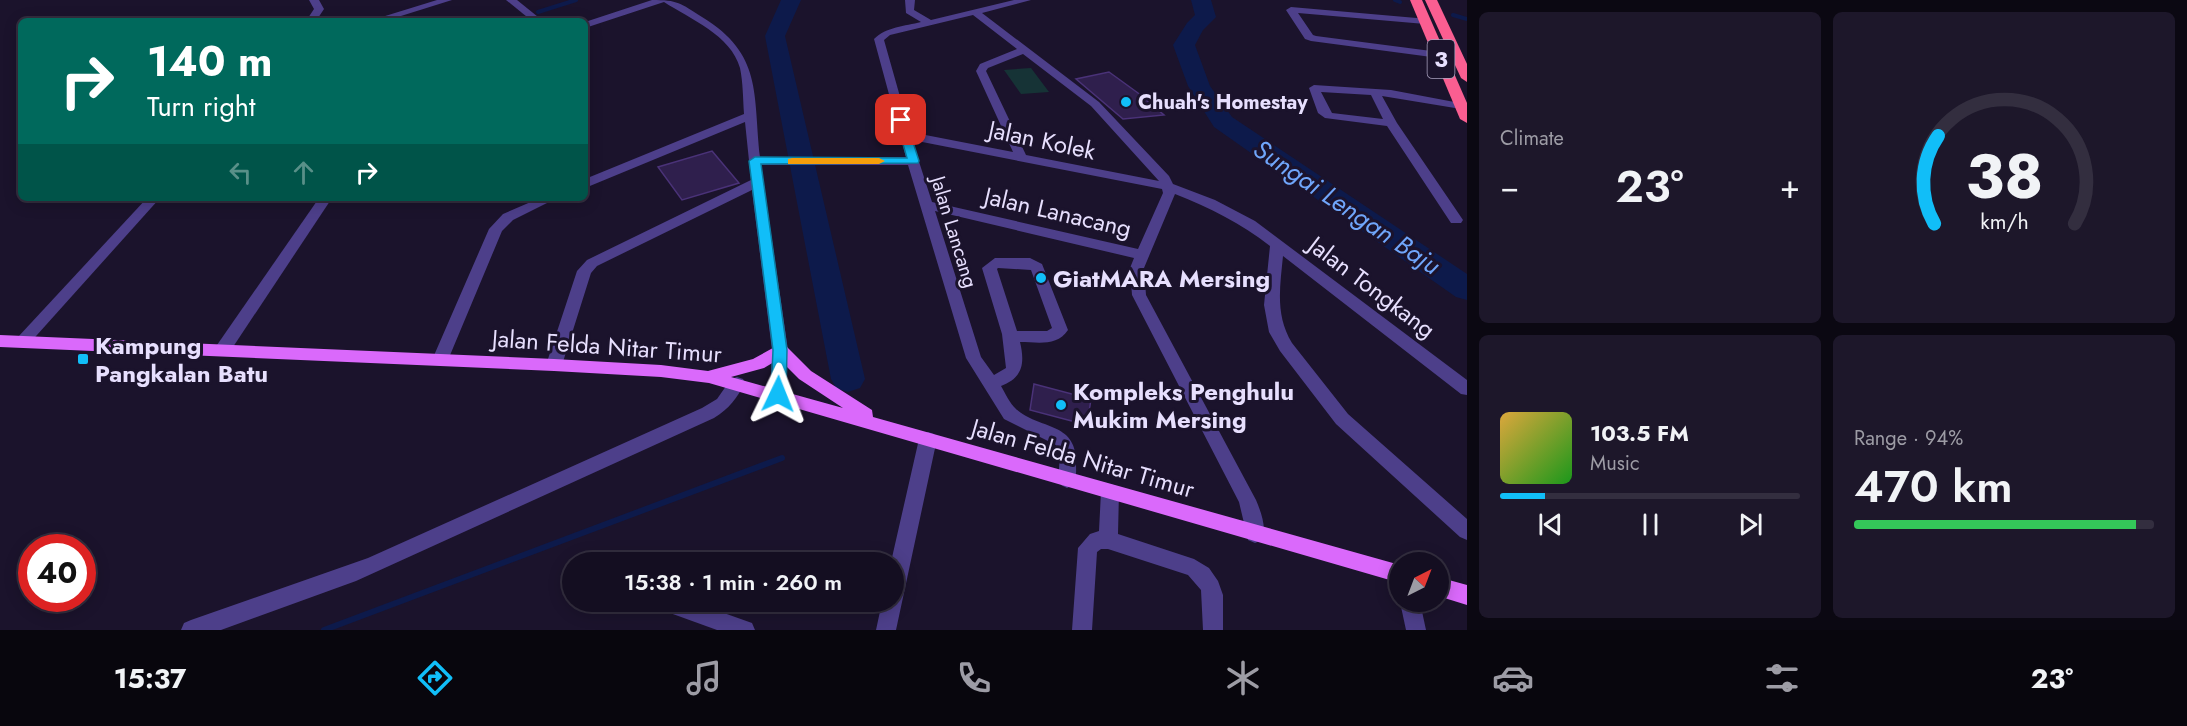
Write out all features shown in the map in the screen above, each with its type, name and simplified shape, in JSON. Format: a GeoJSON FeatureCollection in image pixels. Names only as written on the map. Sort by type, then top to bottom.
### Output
{"type":"FeatureCollection","features":[{"type":"Feature","properties":{"kind":"highway","name":"3"},"geometry":{"type":"LineString","coordinates":[[1416,0],[1467,119]]}},
{"type":"Feature","properties":{"kind":"highway","name":"3"},"geometry":{"type":"LineString","coordinates":[[1431,0],[1467,78]]}},
{"type":"Feature","properties":{"kind":"main road","name":"Jalan Felda Nitar Timur"},"geometry":{"type":"LineString","coordinates":[[0,341],[554,365],[661,371],[709,377],[778,394],[1067,480],[1389,571]]}},
{"type":"Feature","properties":{"kind":"main road"},"geometry":{"type":"LineString","coordinates":[[709,377],[758,364],[780,350],[805,375],[884,426]]}},
{"type":"Feature","properties":{"kind":"main road"},"geometry":{"type":"LineString","coordinates":[[1449,589],[1467,595]]}},
{"type":"Feature","properties":{"kind":"street"},"geometry":{"type":"LineString","coordinates":[[313,18],[319,9],[314,0]]}},
{"type":"Feature","properties":{"kind":"street"},"geometry":{"type":"LineString","coordinates":[[384,18],[447,0]]}},
{"type":"Feature","properties":{"kind":"street"},"geometry":{"type":"LineString","coordinates":[[511,0],[532,18]]}},
{"type":"Feature","properties":{"kind":"street"},"geometry":{"type":"LineString","coordinates":[[588,24],[661,0]]}},
{"type":"Feature","properties":{"kind":"street"},"geometry":{"type":"LineString","coordinates":[[668,0],[722,35],[738,52],[745,68],[757,182],[780,350],[778,394]]}},
{"type":"Feature","properties":{"kind":"street"},"geometry":{"type":"LineString","coordinates":[[910,0],[909,11],[930,23]]}},
{"type":"Feature","properties":{"kind":"street","name":"Jalan Lancang"},"geometry":{"type":"LineString","coordinates":[[1026,0],[887,33],[879,39],[974,358],[1010,414],[1062,440],[1068,449],[1067,480]]}},
{"type":"Feature","properties":{"kind":"street"},"geometry":{"type":"LineString","coordinates":[[1425,21],[1291,10],[1309,37],[1315,39],[1439,55]]}},
{"type":"Feature","properties":{"kind":"street"},"geometry":{"type":"LineString","coordinates":[[976,13],[1095,104],[1170,187],[1137,268],[1137,281],[1146,311],[1247,500],[1255,534]]}},
{"type":"Feature","properties":{"kind":"street"},"geometry":{"type":"LineString","coordinates":[[1021,157],[981,70],[984,66],[1023,50]]}},
{"type":"Feature","properties":{"kind":"street"},"geometry":{"type":"LineString","coordinates":[[1391,123],[1329,116],[1324,113],[1313,91],[1318,87],[1374,91],[1461,106]]}},
{"type":"Feature","properties":{"kind":"street"},"geometry":{"type":"LineString","coordinates":[[1374,91],[1391,123],[1456,220]]}},
{"type":"Feature","properties":{"kind":"street"},"geometry":{"type":"LineString","coordinates":[[588,183],[750,116]]}},
{"type":"Feature","properties":{"kind":"street","name":"Jalan Kolek"},"geometry":{"type":"LineString","coordinates":[[906,135],[1170,187]]}},
{"type":"Feature","properties":{"kind":"street"},"geometry":{"type":"LineString","coordinates":[[755,161],[914,161]]}},
{"type":"Feature","properties":{"kind":"street"},"geometry":{"type":"LineString","coordinates":[[554,365],[584,271],[592,263],[757,182]]}},
{"type":"Feature","properties":{"kind":"street","name":"Jalan Tongkang"},"geometry":{"type":"LineString","coordinates":[[1170,187],[1239,217],[1467,389]]}},
{"type":"Feature","properties":{"kind":"street"},"geometry":{"type":"LineString","coordinates":[[24,341],[151,201]]}},
{"type":"Feature","properties":{"kind":"street"},"geometry":{"type":"LineString","coordinates":[[223,349],[324,201]]}},
{"type":"Feature","properties":{"kind":"street"},"geometry":{"type":"LineString","coordinates":[[440,360],[496,229],[508,218],[545,201]]}},
{"type":"Feature","properties":{"kind":"street","name":"Jalan Lanacang"},"geometry":{"type":"LineString","coordinates":[[928,205],[1142,255]]}},
{"type":"Feature","properties":{"kind":"street","name":"Jalan Tongkang"},"geometry":{"type":"LineString","coordinates":[[1277,245],[1270,305],[1274,325],[1286,347],[1342,418],[1467,531]]}},
{"type":"Feature","properties":{"kind":"street"},"geometry":{"type":"LineString","coordinates":[[990,383],[1009,375],[1014,369],[1016,360],[1009,336],[990,268],[995,263],[1030,263],[1041,272],[1060,330],[1050,337],[1009,336]]}},
{"type":"Feature","properties":{"kind":"street"},"geometry":{"type":"LineString","coordinates":[[191,630],[244,613],[399,553],[600,459],[708,413],[723,404],[736,383]]}},
{"type":"Feature","properties":{"kind":"street"},"geometry":{"type":"LineString","coordinates":[[903,552],[928,439]]}},
{"type":"Feature","properties":{"kind":"street"},"geometry":{"type":"LineString","coordinates":[[1108,540],[1110,492]]}},
{"type":"Feature","properties":{"kind":"street"},"geometry":{"type":"LineString","coordinates":[[1082,630],[1088,548],[1096,540],[1108,540],[1194,568],[1206,576],[1212,587],[1213,630]]}},
{"type":"Feature","properties":{"kind":"street"},"geometry":{"type":"LineString","coordinates":[[694,612],[745,630]]}},
{"type":"Feature","properties":{"kind":"street"},"geometry":{"type":"LineString","coordinates":[[886,630],[890,612]]}},
{"type":"Feature","properties":{"kind":"street"},"geometry":{"type":"LineString","coordinates":[[1412,612],[1416,630]]}},
{"type":"Feature","properties":{"kind":"green space"},"geometry":{"type":"Polygon","coordinates":[[[1031,68],[1049,92],[1021,94],[1004,70],[1031,68]]]}},
{"type":"Feature","properties":{"kind":"building"},"geometry":{"type":"Polygon","coordinates":[[[1109,72],[1164,115],[1123,119],[1076,79],[1109,72]]]}},
{"type":"Feature","properties":{"kind":"building"},"geometry":{"type":"Polygon","coordinates":[[[712,151],[739,183],[682,200],[658,167],[712,151]]]}},
{"type":"Feature","properties":{"kind":"building","name":"Kompleks Penghulu Mukim Mersing"},"geometry":{"type":"Polygon","coordinates":[[[1034,384],[1091,399],[1087,425],[1030,410],[1034,384]]]}},
{"type":"Feature","properties":{"kind":"waterway"},"geometry":{"type":"LineString","coordinates":[[538,12],[576,0]]}},
{"type":"Feature","properties":{"kind":"waterway"},"geometry":{"type":"LineString","coordinates":[[791,0],[775,36],[848,379]]}},
{"type":"Feature","properties":{"kind":"waterway","name":"Sungai Lengan Baju"},"geometry":{"type":"LineString","coordinates":[[1201,0],[1206,17],[1194,27],[1184,45],[1199,86],[1223,122],[1467,289]]}},
{"type":"Feature","properties":{"kind":"waterway"},"geometry":{"type":"LineString","coordinates":[[1395,0],[1400,2]]}},
{"type":"Feature","properties":{"kind":"waterway"},"geometry":{"type":"LineString","coordinates":[[1453,15],[1467,19]]}},
{"type":"Feature","properties":{"kind":"waterway"},"geometry":{"type":"LineString","coordinates":[[324,630],[782,458]]}},
{"type":"Feature","properties":{"kind":"slow traffic"},"geometry":{"type":"LineString","coordinates":[[792,161],[879,161]]}},
{"type":"Feature","properties":{"kind":"place","name":"Chuah's Homestay"},"geometry":{"type":"Point","coordinates":[1126,102]}},
{"type":"Feature","properties":{"kind":"place","name":"GiatMARA Mersing"},"geometry":{"type":"Point","coordinates":[1041,278]}},
{"type":"Feature","properties":{"kind":"place","name":"Kampung Pangkalan Batu"},"geometry":{"type":"Point","coordinates":[83,359]}},
{"type":"Feature","properties":{"kind":"place","name":"Kompleks Penghulu Mukim Mersing"},"geometry":{"type":"Point","coordinates":[1061,405]}},
{"type":"Feature","properties":{"kind":"route"},"geometry":{"type":"LineString","coordinates":[[778,394],[780,350],[755,161],[914,161],[901,120]]}}]}
